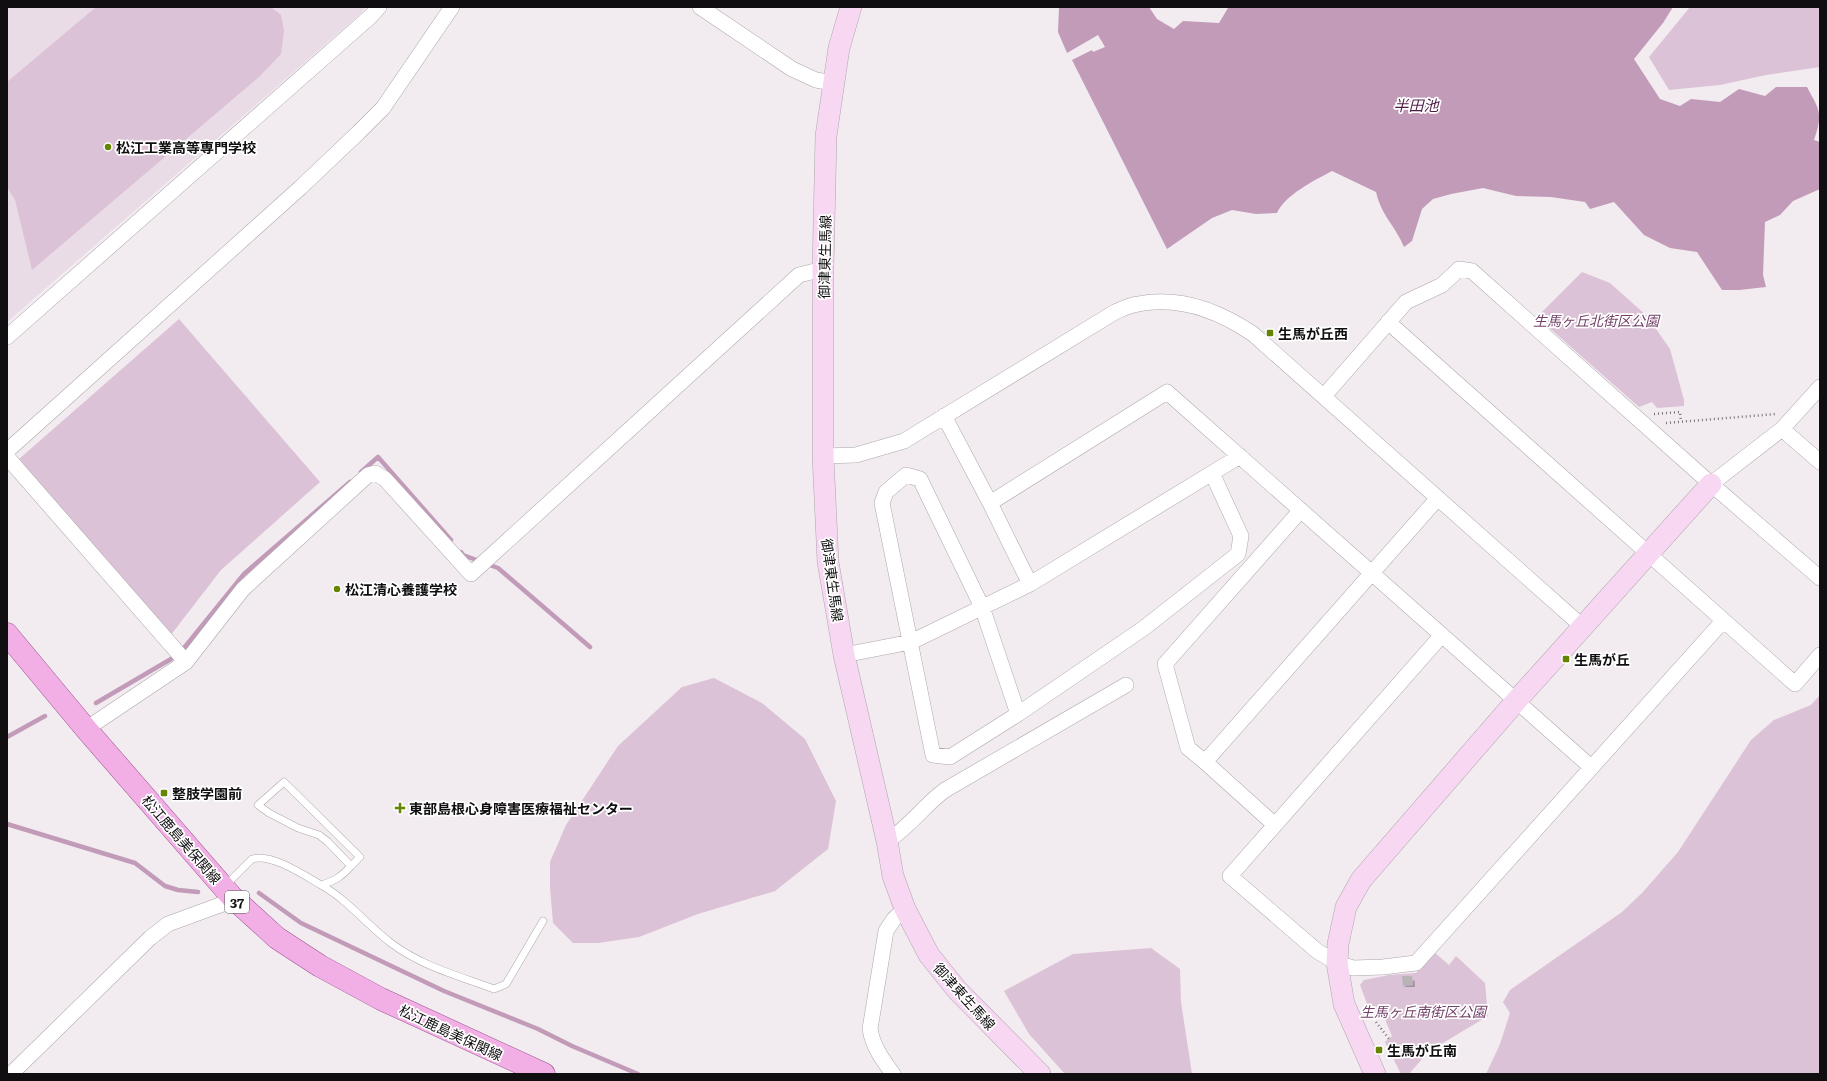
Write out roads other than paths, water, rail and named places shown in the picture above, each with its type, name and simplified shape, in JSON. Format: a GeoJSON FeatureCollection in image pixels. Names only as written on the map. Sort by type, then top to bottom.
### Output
{"type":"FeatureCollection","features":[{"type":"Feature","properties":{"kind":"main road","name":"御津東生馬線"},"geometry":{"type":"LineString","coordinates":[[851,7],[839,48],[826,136],[823,269],[823,456],[828,562],[844,655],[887,842],[893,876],[905,909],[929,955],[957,990],[1040,1074]]}},
{"type":"Feature","properties":{"kind":"main road"},"geometry":{"type":"LineString","coordinates":[[1375,1074],[1344,1004],[1337,963],[1338,944],[1346,907],[1361,880],[1517,700],[1711,484]]}},
{"type":"Feature","properties":{"kind":"main road","name":"松江鹿島美保関線"},"geometry":{"type":"LineString","coordinates":[[7,634],[86,729],[228,892],[277,938],[320,966],[381,999],[544,1074]]}},
{"type":"Feature","properties":{"kind":"street"},"geometry":{"type":"LineString","coordinates":[[7,337],[371,16],[379,7]]}},
{"type":"Feature","properties":{"kind":"street"},"geometry":{"type":"LineString","coordinates":[[7,451],[300,188],[359,132],[383,108],[452,7]]}},
{"type":"Feature","properties":{"kind":"street"},"geometry":{"type":"LineString","coordinates":[[700,7],[792,68],[816,80],[833,83]]}},
{"type":"Feature","properties":{"kind":"street"},"geometry":{"type":"LineString","coordinates":[[86,729],[181,656],[243,589],[368,474],[375,473],[385,479],[471,574],[799,275],[823,269]]}},
{"type":"Feature","properties":{"kind":"street"},"geometry":{"type":"LineString","coordinates":[[1324,396],[1406,302],[1442,284],[1458,269],[1472,271],[1711,484],[1820,578]]}},
{"type":"Feature","properties":{"kind":"street"},"geometry":{"type":"LineString","coordinates":[[823,456],[856,455],[904,441],[1114,312],[1138,304],[1166,302],[1198,306],[1231,319],[1253,334],[1583,627]]}},
{"type":"Feature","properties":{"kind":"street"},"geometry":{"type":"LineString","coordinates":[[1388,322],[1795,684],[1820,655]]}},
{"type":"Feature","properties":{"kind":"street"},"geometry":{"type":"LineString","coordinates":[[1711,484],[1782,429],[1820,387]]}},
{"type":"Feature","properties":{"kind":"street"},"geometry":{"type":"LineString","coordinates":[[990,503],[1167,392],[1373,572],[1591,767]]}},
{"type":"Feature","properties":{"kind":"street"},"geometry":{"type":"LineString","coordinates":[[944,416],[990,503],[1030,584]]}},
{"type":"Feature","properties":{"kind":"street"},"geometry":{"type":"LineString","coordinates":[[1782,429],[1820,462]]}},
{"type":"Feature","properties":{"kind":"street"},"geometry":{"type":"LineString","coordinates":[[844,655],[911,642],[1030,584],[1240,456]]}},
{"type":"Feature","properties":{"kind":"street"},"geometry":{"type":"LineString","coordinates":[[7,457],[181,656]]}},
{"type":"Feature","properties":{"kind":"street"},"geometry":{"type":"LineString","coordinates":[[1018,714],[982,607],[920,479],[906,475],[886,492],[882,503],[933,755],[950,757],[1018,714],[1144,628],[1238,554],[1241,536],[1212,473]]}},
{"type":"Feature","properties":{"kind":"street"},"geometry":{"type":"LineString","coordinates":[[1205,762],[1438,498]]}},
{"type":"Feature","properties":{"kind":"street"},"geometry":{"type":"LineString","coordinates":[[1275,825],[1188,748],[1165,664],[1302,510]]}},
{"type":"Feature","properties":{"kind":"street"},"geometry":{"type":"LineString","coordinates":[[1442,634],[1230,876],[1317,951],[1337,963],[1354,968],[1383,967],[1416,963],[1723,621]]}},
{"type":"Feature","properties":{"kind":"street"},"geometry":{"type":"LineString","coordinates":[[887,842],[909,826],[921,810],[945,790],[1126,685]]}},
{"type":"Feature","properties":{"kind":"street"},"geometry":{"type":"LineString","coordinates":[[11,1074],[150,938],[168,924],[213,908],[228,892]]}},
{"type":"Feature","properties":{"kind":"street"},"geometry":{"type":"LineString","coordinates":[[893,1074],[879,1056],[872,1042],[870,1029],[886,931],[894,919],[905,909]]}},
{"type":"Feature","properties":{"kind":"lane"},"geometry":{"type":"LineString","coordinates":[[321,885],[332,882],[341,876],[351,866],[360,857],[284,782],[258,805],[269,813],[298,828],[318,835],[328,842],[351,866]]}},
{"type":"Feature","properties":{"kind":"lane"},"geometry":{"type":"LineString","coordinates":[[228,892],[241,868],[252,859],[258,857],[275,861],[321,885],[342,898],[380,934],[406,953],[425,964],[494,989],[500,988],[509,980],[543,921]]}},
{"type":"Feature","properties":{"kind":"water","name":"半田池"},"geometry":{"type":"Polygon","coordinates":[[[1059,7],[1149,7],[1157,19],[1174,29],[1183,21],[1219,23],[1228,8],[1231,7],[1673,7],[1663,23],[1634,59],[1660,99],[1680,106],[1691,99],[1720,102],[1739,89],[1765,96],[1776,87],[1807,87],[1819,112],[1819,124],[1814,140],[1820,142],[1820,189],[1793,201],[1780,215],[1765,222],[1763,275],[1766,287],[1739,290],[1722,290],[1697,252],[1670,248],[1644,235],[1614,202],[1590,209],[1585,202],[1551,197],[1516,196],[1483,188],[1451,194],[1433,199],[1422,209],[1412,241],[1404,247],[1385,215],[1376,192],[1332,171],[1309,183],[1293,194],[1281,206],[1277,213],[1256,214],[1232,210],[1212,218],[1167,249],[1072,60],[1092,50],[1093,52],[1105,47],[1098,35],[1067,53],[1058,32],[1059,7]]]}},
{"type":"Feature","properties":{"kind":"waterway"},"geometry":{"type":"LineString","coordinates":[[361,472],[378,457],[451,540]]}},
{"type":"Feature","properties":{"kind":"waterway"},"geometry":{"type":"LineString","coordinates":[[96,703],[171,659],[184,648],[244,574],[350,482]]}},
{"type":"Feature","properties":{"kind":"waterway"},"geometry":{"type":"LineString","coordinates":[[461,552],[463,555],[498,568],[590,647]]}},
{"type":"Feature","properties":{"kind":"waterway"},"geometry":{"type":"LineString","coordinates":[[7,737],[45,716]]}},
{"type":"Feature","properties":{"kind":"waterway"},"geometry":{"type":"LineString","coordinates":[[7,824],[135,863],[165,886],[178,890],[198,892]]}},
{"type":"Feature","properties":{"kind":"waterway"},"geometry":{"type":"LineString","coordinates":[[259,893],[301,923],[444,991],[538,1029],[572,1046],[638,1074]]}},
{"type":"Feature","properties":{"kind":"place","name":"松江工業高等専門学校"},"geometry":{"type":"Point","coordinates":[108,147]}},
{"type":"Feature","properties":{"kind":"place","name":"生馬が丘西"},"geometry":{"type":"Point","coordinates":[1270,333]}},
{"type":"Feature","properties":{"kind":"place","name":"松江清心養護学校"},"geometry":{"type":"Point","coordinates":[337,589]}},
{"type":"Feature","properties":{"kind":"place","name":"生馬が丘"},"geometry":{"type":"Point","coordinates":[1566,659]}},
{"type":"Feature","properties":{"kind":"place","name":"整肢学園前"},"geometry":{"type":"Point","coordinates":[164,793]}},
{"type":"Feature","properties":{"kind":"place","name":"東部島根心身障害医療福祉センター"},"geometry":{"type":"Point","coordinates":[400,808]}},
{"type":"Feature","properties":{"kind":"place","name":"生馬が丘南"},"geometry":{"type":"Point","coordinates":[1379,1050]}},
{"type":"Feature","properties":{"kind":"park label","name":"生馬ヶ丘北街区公園"},"geometry":{"type":"Point","coordinates":[1596,320]}},
{"type":"Feature","properties":{"kind":"park label","name":"生馬ヶ丘南街区公園"},"geometry":{"type":"Point","coordinates":[1423,1011]}}]}
